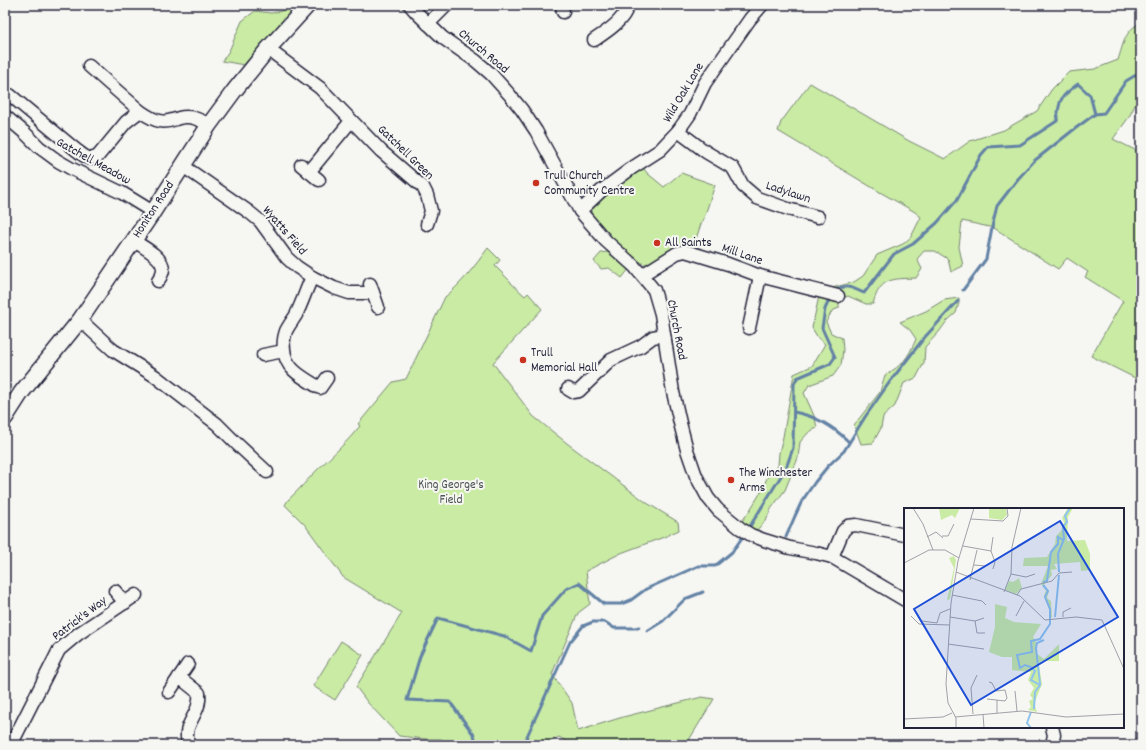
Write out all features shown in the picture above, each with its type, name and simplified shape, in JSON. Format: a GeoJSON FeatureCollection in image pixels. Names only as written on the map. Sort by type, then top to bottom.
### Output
{"type":"FeatureCollection","features":[{"type":"Feature","properties":{"kind":"street","name":"Honiton Road"},"geometry":{"type":"LineString","coordinates":[[5,418],[21,393],[80,320],[134,241],[182,166],[234,91],[268,49],[308,5]]}},
{"type":"Feature","properties":{"kind":"street","name":"Church Road"},"geometry":{"type":"LineString","coordinates":[[410,5],[443,38],[476,61],[491,74],[509,94],[536,131],[580,211],[606,241],[634,266],[654,290],[661,314],[673,392],[687,450],[696,476],[708,498],[718,510],[751,535],[790,548],[832,557],[904,599]]}},
{"type":"Feature","properties":{"kind":"street"},"geometry":{"type":"LineString","coordinates":[[428,24],[447,5]]}},
{"type":"Feature","properties":{"kind":"street"},"geometry":{"type":"LineString","coordinates":[[594,40],[610,36],[628,5]]}},
{"type":"Feature","properties":{"kind":"street","name":"Wild Oak Lane"},"geometry":{"type":"LineString","coordinates":[[580,211],[601,191],[660,150],[678,131],[690,114],[705,83],[750,19],[762,5]]}},
{"type":"Feature","properties":{"kind":"street","name":"Gatchell Green"},"geometry":{"type":"LineString","coordinates":[[268,49],[320,88],[381,151],[423,187],[436,214],[427,224]]}},
{"type":"Feature","properties":{"kind":"street"},"geometry":{"type":"LineString","coordinates":[[89,66],[140,111],[152,118],[160,121],[169,121],[192,117],[199,119],[209,126]]}},
{"type":"Feature","properties":{"kind":"street"},"geometry":{"type":"LineString","coordinates":[[10,95],[75,149],[90,159],[94,159],[98,156],[126,122],[140,111]]}},
{"type":"Feature","properties":{"kind":"street","name":"Gatchell Meadow"},"geometry":{"type":"LineString","coordinates":[[5,116],[39,147],[58,161],[122,193],[153,212]]}},
{"type":"Feature","properties":{"kind":"street"},"geometry":{"type":"LineString","coordinates":[[310,172],[351,121]]}},
{"type":"Feature","properties":{"kind":"street","name":"Ladylawn"},"geometry":{"type":"LineString","coordinates":[[678,131],[706,152],[733,168],[743,186],[757,198],[818,217]]}},
{"type":"Feature","properties":{"kind":"street","name":"Wyatts Field"},"geometry":{"type":"LineString","coordinates":[[182,166],[260,221],[287,258],[297,267],[312,277],[334,288],[349,293],[372,288],[378,307]]}},
{"type":"Feature","properties":{"kind":"street"},"geometry":{"type":"LineString","coordinates":[[134,241],[156,256],[163,269],[163,278]]}},
{"type":"Feature","properties":{"kind":"street","name":"Mill Lane"},"geometry":{"type":"LineString","coordinates":[[642,275],[677,253],[685,252],[728,264],[760,276],[838,296]]}},
{"type":"Feature","properties":{"kind":"street"},"geometry":{"type":"LineString","coordinates":[[749,328],[760,276]]}},
{"type":"Feature","properties":{"kind":"street"},"geometry":{"type":"LineString","coordinates":[[312,277],[296,315],[286,331],[283,343],[286,360],[289,366],[296,373],[321,387]]}},
{"type":"Feature","properties":{"kind":"street"},"geometry":{"type":"LineString","coordinates":[[80,320],[114,350],[155,376],[217,424],[267,472]]}},
{"type":"Feature","properties":{"kind":"street"},"geometry":{"type":"LineString","coordinates":[[568,390],[573,392],[579,391],[611,360],[641,346],[653,337],[664,335]]}},
{"type":"Feature","properties":{"kind":"street"},"geometry":{"type":"LineString","coordinates":[[263,354],[284,351]]}},
{"type":"Feature","properties":{"kind":"street"},"geometry":{"type":"LineString","coordinates":[[832,557],[843,532],[848,526],[856,525],[898,537]]}},
{"type":"Feature","properties":{"kind":"street","name":"Patrick's Way"},"geometry":{"type":"LineString","coordinates":[[115,591],[125,603]]}},
{"type":"Feature","properties":{"kind":"street","name":"Patrick's Way"},"geometry":{"type":"LineString","coordinates":[[11,745],[59,650],[78,634],[136,595]]}},
{"type":"Feature","properties":{"kind":"street"},"geometry":{"type":"LineString","coordinates":[[169,692],[188,664]]}},
{"type":"Feature","properties":{"kind":"street"},"geometry":{"type":"LineString","coordinates":[[179,677],[199,694],[200,700],[186,729],[188,745]]}},
{"type":"Feature","properties":{"kind":"street"},"geometry":{"type":"LineString","coordinates":[[1052,728],[1054,735],[1052,745]]}},
{"type":"Feature","properties":{"kind":"green space"},"geometry":{"type":"Polygon","coordinates":[[[287,5],[298,5],[244,65],[222,61],[229,51],[242,21],[255,11],[271,13],[282,11],[287,5]]]}},
{"type":"Feature","properties":{"kind":"green space"},"geometry":{"type":"Polygon","coordinates":[[[1141,23],[1141,93],[1129,117],[1113,139],[1141,153],[1141,381],[1091,356],[1123,301],[1085,277],[1088,272],[1067,258],[1058,269],[994,228],[962,221],[959,247],[963,266],[951,272],[948,259],[935,251],[924,251],[917,259],[922,269],[916,278],[888,281],[879,289],[873,304],[866,304],[848,296],[839,300],[839,308],[832,311],[826,322],[831,333],[842,338],[843,350],[841,365],[833,376],[809,385],[804,393],[815,418],[817,428],[809,432],[800,442],[798,458],[785,490],[771,509],[766,520],[756,531],[740,524],[761,492],[767,478],[778,466],[779,453],[794,374],[812,366],[825,344],[818,338],[812,328],[819,296],[832,288],[854,282],[863,276],[877,255],[903,244],[911,237],[921,217],[778,131],[781,122],[810,83],[909,141],[945,159],[970,141],[1004,130],[1037,111],[1052,89],[1069,72],[1095,69],[1118,60],[1123,43],[1128,33],[1131,29],[1141,23]]]}},
{"type":"Feature","properties":{"kind":"green space"},"geometry":{"type":"Polygon","coordinates":[[[642,166],[647,173],[664,187],[681,173],[715,185],[692,251],[662,262],[645,264],[626,252],[593,219],[591,212],[595,204],[642,166]]]}},
{"type":"Feature","properties":{"kind":"green space","name":"King George's Field"},"geometry":{"type":"Polygon","coordinates":[[[488,248],[500,260],[495,266],[525,296],[528,293],[542,309],[493,363],[533,416],[647,503],[678,522],[679,530],[621,553],[586,571],[590,604],[578,613],[552,674],[572,703],[578,731],[623,717],[702,697],[714,699],[686,745],[573,745],[559,737],[547,743],[538,745],[450,745],[441,739],[399,736],[368,703],[356,687],[402,613],[343,577],[305,525],[285,505],[288,500],[355,432],[360,426],[358,424],[393,382],[406,379],[445,297],[468,274],[488,248]]]}},
{"type":"Feature","properties":{"kind":"green space"},"geometry":{"type":"Polygon","coordinates":[[[607,252],[612,254],[629,269],[622,278],[609,268],[601,269],[594,261],[601,253],[607,252]]]}},
{"type":"Feature","properties":{"kind":"green space"},"geometry":{"type":"Polygon","coordinates":[[[959,298],[956,313],[947,321],[925,347],[924,363],[916,378],[904,383],[895,406],[883,417],[881,428],[873,443],[861,444],[854,425],[880,392],[885,375],[901,364],[916,339],[910,330],[900,322],[926,311],[944,300],[959,298]]]}},
{"type":"Feature","properties":{"kind":"green space"},"geometry":{"type":"Polygon","coordinates":[[[341,641],[363,655],[335,700],[313,686],[341,641]]]}},
{"type":"Feature","properties":{"kind":"waterway"},"geometry":{"type":"LineString","coordinates":[[963,290],[986,259],[997,206],[1017,180],[1034,161],[1072,131],[1095,114],[1104,113],[1126,81],[1141,71]]}},
{"type":"Feature","properties":{"kind":"waterway"},"geometry":{"type":"LineString","coordinates":[[835,292],[841,287],[849,287],[864,293],[894,254],[913,244],[937,223],[957,200],[981,155],[988,147],[1020,145],[1057,121],[1062,99],[1067,92],[1078,84],[1090,95],[1095,114]]}},
{"type":"Feature","properties":{"kind":"waterway"},"geometry":{"type":"LineString","coordinates":[[747,531],[786,468],[793,448],[794,384],[797,378],[830,364],[835,357],[822,328],[825,309],[831,296]]}},
{"type":"Feature","properties":{"kind":"waterway"},"geometry":{"type":"LineString","coordinates":[[786,537],[802,501],[815,482],[828,466],[844,451],[865,417],[889,383],[924,338],[958,301]]}},
{"type":"Feature","properties":{"kind":"waterway"},"geometry":{"type":"LineString","coordinates":[[794,412],[810,416],[824,422],[849,442]]}},
{"type":"Feature","properties":{"kind":"waterway"},"geometry":{"type":"LineString","coordinates":[[477,745],[474,735],[450,702],[407,700],[420,656],[438,618],[504,636],[531,651],[542,616],[566,589],[579,583],[604,604],[621,604],[631,600],[646,589],[698,566],[715,566],[732,552],[744,535]]}},
{"type":"Feature","properties":{"kind":"waterway"},"geometry":{"type":"LineString","coordinates":[[647,631],[663,621],[685,599],[703,592]]}},
{"type":"Feature","properties":{"kind":"waterway"},"geometry":{"type":"LineString","coordinates":[[523,745],[570,642],[583,626],[593,622],[605,622],[614,628],[639,627]]}},
{"type":"Feature","properties":{"kind":"place","name":"Trull Church Community Centre"},"geometry":{"type":"Point","coordinates":[536,183]}},
{"type":"Feature","properties":{"kind":"place","name":"All Saints"},"geometry":{"type":"Point","coordinates":[657,243]}},
{"type":"Feature","properties":{"kind":"place","name":"Trull Memorial Hall"},"geometry":{"type":"Point","coordinates":[523,360]}},
{"type":"Feature","properties":{"kind":"place","name":"The Winchester Arms"},"geometry":{"type":"Point","coordinates":[731,480]}}]}
